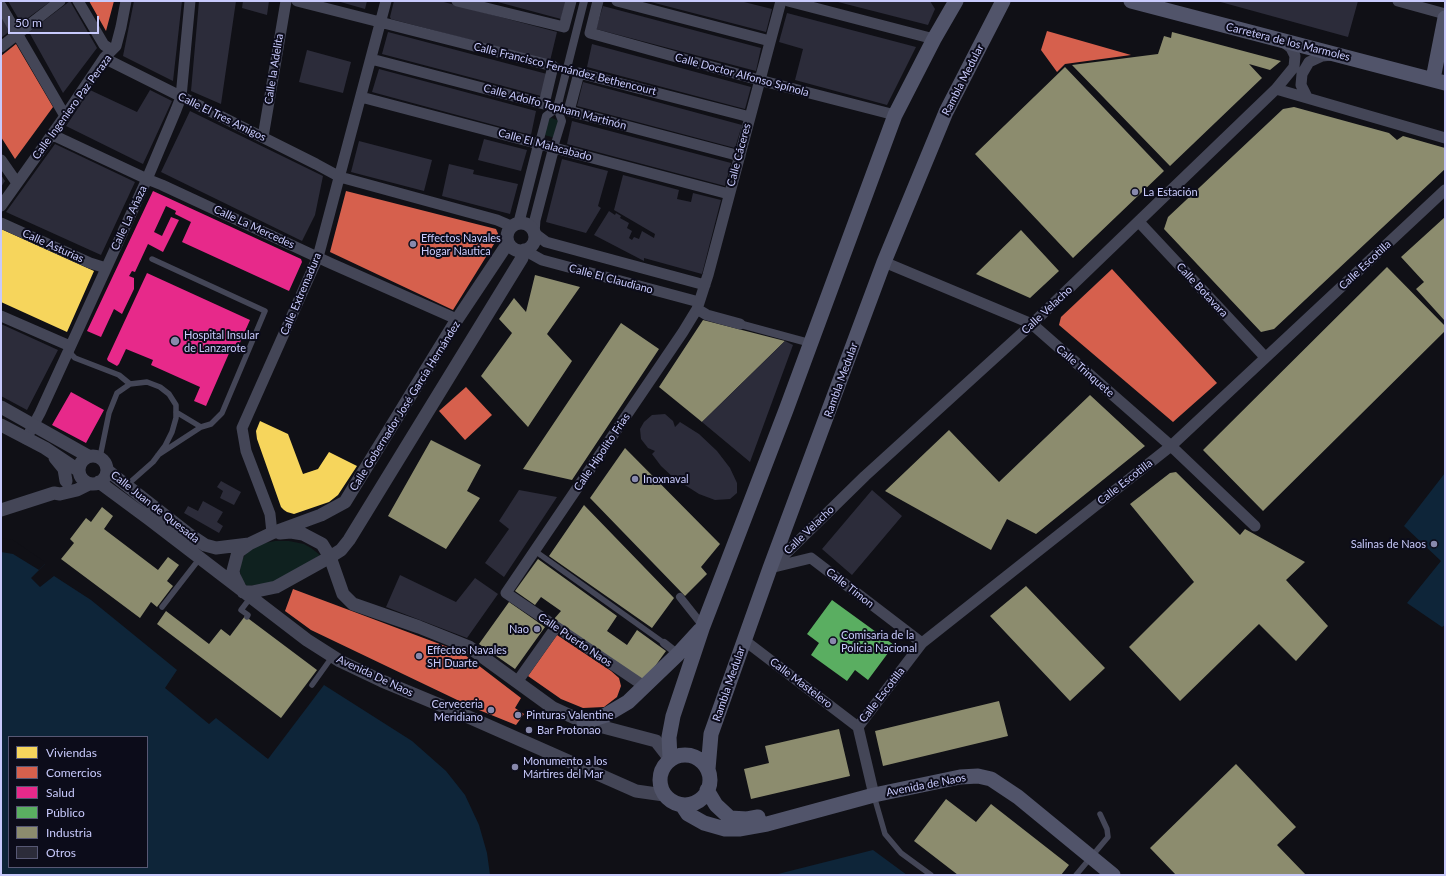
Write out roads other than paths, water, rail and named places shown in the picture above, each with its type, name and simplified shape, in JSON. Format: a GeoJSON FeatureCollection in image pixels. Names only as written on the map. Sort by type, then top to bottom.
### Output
{"type":"FeatureCollection","features":[{"type":"Feature","properties":{"kind":"main road"},"geometry":{"type":"LineString","coordinates":[[670,759],[669,737],[673,716],[703,626],[895,115],[934,39],[956,1]]}},
{"type":"Feature","properties":{"kind":"main road","name":"Rambla Medular"},"geometry":{"type":"LineString","coordinates":[[708,769],[711,734],[770,568],[884,262],[946,112],[1003,1]]}},
{"type":"Feature","properties":{"kind":"main road","name":"Carretera de los Marmoles"},"geometry":{"type":"LineString","coordinates":[[1131,1],[1162,5],[1282,40],[1439,81]]}},
{"type":"Feature","properties":{"kind":"main road"},"geometry":{"type":"LineString","coordinates":[[1439,81],[1445,18]]}},
{"type":"Feature","properties":{"kind":"main road"},"geometry":{"type":"LineString","coordinates":[[584,722],[606,715],[628,702],[678,654],[703,626]]}},
{"type":"Feature","properties":{"kind":"main road"},"geometry":{"type":"LineString","coordinates":[[678,755],[693,756],[698,758],[708,769],[710,779],[707,790],[703,797],[698,801],[692,804],[682,805],[670,801],[664,795],[660,783],[660,773],[663,765],[670,759],[678,755]]}},
{"type":"Feature","properties":{"kind":"main road","name":"Avenida de Naos"},"geometry":{"type":"LineString","coordinates":[[682,805],[688,814],[704,823],[724,829],[739,829],[767,824],[780,819],[874,795],[960,777],[978,776],[991,779],[1018,797],[1113,875]]}},
{"type":"Feature","properties":{"kind":"main road","name":"Avenida de Naos"},"geometry":{"type":"LineString","coordinates":[[707,790],[716,805],[730,818],[746,819],[765,816],[780,819]]}},
{"type":"Feature","properties":{"kind":"street"},"geometry":{"type":"LineString","coordinates":[[1,47],[60,1]]}},
{"type":"Feature","properties":{"kind":"street"},"geometry":{"type":"LineString","coordinates":[[78,1],[104,45],[112,50]]}},
{"type":"Feature","properties":{"kind":"street","name":"Calle Ingeniero Paz Peraza"},"geometry":{"type":"LineString","coordinates":[[1,206],[104,58],[116,46],[126,1]]}},
{"type":"Feature","properties":{"kind":"street","name":"Calle La Añaza"},"geometry":{"type":"LineString","coordinates":[[26,439],[40,413],[147,179],[181,97],[190,1]]}},
{"type":"Feature","properties":{"kind":"street","name":"Calle la Adelita"},"geometry":{"type":"LineString","coordinates":[[263,137],[286,1]]}},
{"type":"Feature","properties":{"kind":"street","name":"Calle Francisco Fernández Bethencourt"},"geometry":{"type":"LineString","coordinates":[[297,1],[750,117]]}},
{"type":"Feature","properties":{"kind":"street","name":"Calle Extremadura"},"geometry":{"type":"LineString","coordinates":[[272,533],[270,514],[246,451],[242,428],[318,257],[386,1]]}},
{"type":"Feature","properties":{"kind":"street"},"geometry":{"type":"LineString","coordinates":[[457,1],[590,33],[598,1]]}},
{"type":"Feature","properties":{"kind":"street"},"geometry":{"type":"LineString","coordinates":[[564,27],[571,1]]}},
{"type":"Feature","properties":{"kind":"street"},"geometry":{"type":"LineString","coordinates":[[557,108],[546,116],[515,224],[507,234],[508,243],[515,250],[524,250],[534,242],[535,220],[562,121],[557,108],[584,1]]}},
{"type":"Feature","properties":{"kind":"street"},"geometry":{"type":"LineString","coordinates":[[617,1],[770,40]]}},
{"type":"Feature","properties":{"kind":"street","name":"Calle Cáceres"},"geometry":{"type":"LineString","coordinates":[[698,306],[705,285],[781,1]]}},
{"type":"Feature","properties":{"kind":"street"},"geometry":{"type":"LineString","coordinates":[[788,1],[934,39]]}},
{"type":"Feature","properties":{"kind":"street"},"geometry":{"type":"LineString","coordinates":[[1398,1],[1445,14]]}},
{"type":"Feature","properties":{"kind":"street"},"geometry":{"type":"LineString","coordinates":[[1,6],[65,116]]}},
{"type":"Feature","properties":{"kind":"street","name":"Calle Doctor Alfonso Spínola"},"geometry":{"type":"LineString","coordinates":[[590,33],[759,80],[895,115]]}},
{"type":"Feature","properties":{"kind":"street","name":"Calle Velacho"},"geometry":{"type":"LineString","coordinates":[[770,568],[865,476],[1032,324],[1276,89],[1294,67],[1295,56],[1291,48],[1282,40]]}},
{"type":"Feature","properties":{"kind":"street"},"geometry":{"type":"LineString","coordinates":[[1305,46],[1309,62]]}},
{"type":"Feature","properties":{"kind":"street"},"geometry":{"type":"LineString","coordinates":[[1307,97],[1301,85],[1302,74],[1309,62],[1322,56],[1336,54]]}},
{"type":"Feature","properties":{"kind":"street","name":"Calle El Tres Amigos"},"geometry":{"type":"LineString","coordinates":[[104,58],[340,177]]}},
{"type":"Feature","properties":{"kind":"street","name":"Calle Adolfo Topham Martinón"},"geometry":{"type":"LineString","coordinates":[[371,59],[740,156]]}},
{"type":"Feature","properties":{"kind":"street"},"geometry":{"type":"LineString","coordinates":[[544,104],[553,66]]}},
{"type":"Feature","properties":{"kind":"street"},"geometry":{"type":"LineString","coordinates":[[569,111],[579,73]]}},
{"type":"Feature","properties":{"kind":"street"},"geometry":{"type":"LineString","coordinates":[[1276,89],[1445,138]]}},
{"type":"Feature","properties":{"kind":"street","name":"Calle El Malacabado"},"geometry":{"type":"LineString","coordinates":[[361,97],[729,194]]}},
{"type":"Feature","properties":{"kind":"street","name":"Calle La Mercedes"},"geometry":{"type":"LineString","coordinates":[[50,137],[55,136],[147,179],[162,184],[318,257],[452,317],[456,321]]}},
{"type":"Feature","properties":{"kind":"street"},"geometry":{"type":"LineString","coordinates":[[1,160],[17,183]]}},
{"type":"Feature","properties":{"kind":"street"},"geometry":{"type":"LineString","coordinates":[[340,177],[497,220],[515,224],[526,224],[530,226],[534,233]]}},
{"type":"Feature","properties":{"kind":"street","name":"Calle Escotilla"},"geometry":{"type":"LineString","coordinates":[[874,795],[858,727],[922,644],[1171,446],[1445,190]]}},
{"type":"Feature","properties":{"kind":"street","name":"Calle Botavara"},"geometry":{"type":"LineString","coordinates":[[1139,222],[1265,357]]}},
{"type":"Feature","properties":{"kind":"street","name":"Calle Asturias"},"geometry":{"type":"LineString","coordinates":[[1,223],[90,263],[106,268]]}},
{"type":"Feature","properties":{"kind":"street","name":"Calle El Claudiano"},"geometry":{"type":"LineString","coordinates":[[534,233],[546,242],[705,285]]}},
{"type":"Feature","properties":{"kind":"street","name":"Calle Gobernador José García Hernández"},"geometry":{"type":"LineString","coordinates":[[272,533],[320,515],[345,502],[456,321],[508,243]]}},
{"type":"Feature","properties":{"kind":"street","name":"Calle El Claudiano"},"geometry":{"type":"LineString","coordinates":[[524,250],[542,260],[698,306],[706,315],[810,343]]}},
{"type":"Feature","properties":{"kind":"street","name":"Calle Gobernador José García Hernández"},"geometry":{"type":"LineString","coordinates":[[244,593],[276,586],[330,557],[340,550],[349,540],[522,258],[524,250]]}},
{"type":"Feature","properties":{"kind":"street","name":"Calle Trinquete"},"geometry":{"type":"LineString","coordinates":[[884,262],[1032,324],[1171,446],[1255,526]]}},
{"type":"Feature","properties":{"kind":"street","name":"Calle Hipolito Frias"},"geometry":{"type":"LineString","coordinates":[[506,593],[690,322],[698,306]]}},
{"type":"Feature","properties":{"kind":"street"},"geometry":{"type":"LineString","coordinates":[[1,316],[70,346]]}},
{"type":"Feature","properties":{"kind":"street"},"geometry":{"type":"LineString","coordinates":[[1,407],[104,461],[107,470],[105,478],[77,490],[60,494],[54,493]]}},
{"type":"Feature","properties":{"kind":"street"},"geometry":{"type":"LineString","coordinates":[[1,425],[45,448],[78,470]]}},
{"type":"Feature","properties":{"kind":"street"},"geometry":{"type":"LineString","coordinates":[[45,448],[64,469],[66,481]]}},
{"type":"Feature","properties":{"kind":"street"},"geometry":{"type":"LineString","coordinates":[[94,457],[80,462],[78,470],[80,477],[94,483]]}},
{"type":"Feature","properties":{"kind":"street"},"geometry":{"type":"LineString","coordinates":[[1,510],[54,493],[78,470]]}},
{"type":"Feature","properties":{"kind":"street","name":"Calle Juan de Quesada"},"geometry":{"type":"LineString","coordinates":[[107,470],[204,545],[216,548],[249,544],[272,533]]}},
{"type":"Feature","properties":{"kind":"street","name":"Avenida De Naos"},"geometry":{"type":"LineString","coordinates":[[94,483],[149,519],[244,593],[307,640],[340,662],[636,791],[664,795]]}},
{"type":"Feature","properties":{"kind":"street"},"geometry":{"type":"LineString","coordinates":[[272,533],[291,532],[303,534],[322,544],[330,557],[343,594],[353,604],[419,627],[469,647],[553,708],[584,722],[656,741],[670,759]]}},
{"type":"Feature","properties":{"kind":"street"},"geometry":{"type":"LineString","coordinates":[[244,593],[234,576],[233,571],[238,552],[249,544]]}},
{"type":"Feature","properties":{"kind":"street","name":"Calle Timon"},"geometry":{"type":"LineString","coordinates":[[770,568],[811,558],[922,644]]}},
{"type":"Feature","properties":{"kind":"street","name":"Calle Puerto Naos"},"geometry":{"type":"LineString","coordinates":[[506,593],[644,686]]}},
{"type":"Feature","properties":{"kind":"street"},"geometry":{"type":"LineString","coordinates":[[680,597],[703,626]]}},
{"type":"Feature","properties":{"kind":"street"},"geometry":{"type":"LineString","coordinates":[[517,682],[556,627]]}},
{"type":"Feature","properties":{"kind":"street","name":"Calle Mastelero"},"geometry":{"type":"LineString","coordinates":[[744,640],[858,727]]}},
{"type":"Feature","properties":{"kind":"street"},"geometry":{"type":"LineString","coordinates":[[664,643],[678,654]]}},
{"type":"Feature","properties":{"kind":"lane"},"geometry":{"type":"LineString","coordinates":[[152,259],[265,310],[222,413],[211,424],[201,427],[158,455]]}},
{"type":"Feature","properties":{"kind":"lane"},"geometry":{"type":"LineString","coordinates":[[70,346],[71,354],[75,358],[119,375],[130,384]]}},
{"type":"Feature","properties":{"kind":"lane"},"geometry":{"type":"LineString","coordinates":[[94,457],[109,413],[112,396],[130,384],[147,382],[169,394],[176,405],[176,418],[172,432],[153,462],[127,485]]}},
{"type":"Feature","properties":{"kind":"lane"},"geometry":{"type":"LineString","coordinates":[[176,412],[201,427]]}},
{"type":"Feature","properties":{"kind":"lane"},"geometry":{"type":"LineString","coordinates":[[535,551],[664,643]]}},
{"type":"Feature","properties":{"kind":"lane"},"geometry":{"type":"LineString","coordinates":[[162,607],[200,558]]}},
{"type":"Feature","properties":{"kind":"lane"},"geometry":{"type":"LineString","coordinates":[[244,593],[241,610],[248,616],[246,617]]}},
{"type":"Feature","properties":{"kind":"lane"},"geometry":{"type":"LineString","coordinates":[[312,685],[332,656]]}},
{"type":"Feature","properties":{"kind":"lane"},"geometry":{"type":"LineString","coordinates":[[874,795],[886,834],[901,853],[931,875]]}},
{"type":"Feature","properties":{"kind":"lane"},"geometry":{"type":"LineString","coordinates":[[1076,875],[1108,837],[1107,829],[1100,814]]}},
{"type":"Feature","properties":{"kind":"water","name":"Salinas de Naos"},"geometry":{"type":"Polygon","coordinates":[[[1445,473],[1445,625],[1442,627],[1407,603],[1441,561],[1404,526],[1445,473]]]}},
{"type":"Feature","properties":{"kind":"water"},"geometry":{"type":"Polygon","coordinates":[[[1,540],[45,564],[31,578],[40,587],[54,576],[91,600],[177,670],[165,688],[209,724],[216,718],[268,759],[324,685],[412,741],[446,771],[465,795],[479,825],[487,853],[490,875],[1,875],[1,540]]]}},
{"type":"Feature","properties":{"kind":"water"},"geometry":{"type":"Polygon","coordinates":[[[873,850],[907,875],[774,875],[873,850]]]}},
{"type":"Feature","properties":{"kind":"place","name":"La Estación"},"geometry":{"type":"Point","coordinates":[1135,192]}},
{"type":"Feature","properties":{"kind":"place","name":"Effectos Navales Hogar Nautica"},"geometry":{"type":"Point","coordinates":[413,244]}},
{"type":"Feature","properties":{"kind":"place","name":"Hospital Insular de Lanzarote"},"geometry":{"type":"Point","coordinates":[175,341]}},
{"type":"Feature","properties":{"kind":"place","name":"Inoxnaval"},"geometry":{"type":"Point","coordinates":[635,479]}},
{"type":"Feature","properties":{"kind":"place","name":"Salinas de Naos"},"geometry":{"type":"Point","coordinates":[1434,544]}},
{"type":"Feature","properties":{"kind":"place","name":"Nao"},"geometry":{"type":"Point","coordinates":[537,629]}},
{"type":"Feature","properties":{"kind":"place","name":"Comisaria de la Policia Nacional"},"geometry":{"type":"Point","coordinates":[833,641]}},
{"type":"Feature","properties":{"kind":"place","name":"Effectos Navales SH Duarte"},"geometry":{"type":"Point","coordinates":[419,656]}},
{"type":"Feature","properties":{"kind":"place","name":"Cerveceria Meridiano"},"geometry":{"type":"Point","coordinates":[491,710]}},
{"type":"Feature","properties":{"kind":"place","name":"Pinturas Valentine"},"geometry":{"type":"Point","coordinates":[518,715]}},
{"type":"Feature","properties":{"kind":"place","name":"Bar Protonao"},"geometry":{"type":"Point","coordinates":[529,730]}},
{"type":"Feature","properties":{"kind":"place","name":"Monumento a los Mártires del Mar"},"geometry":{"type":"Point","coordinates":[515,767]}}]}
